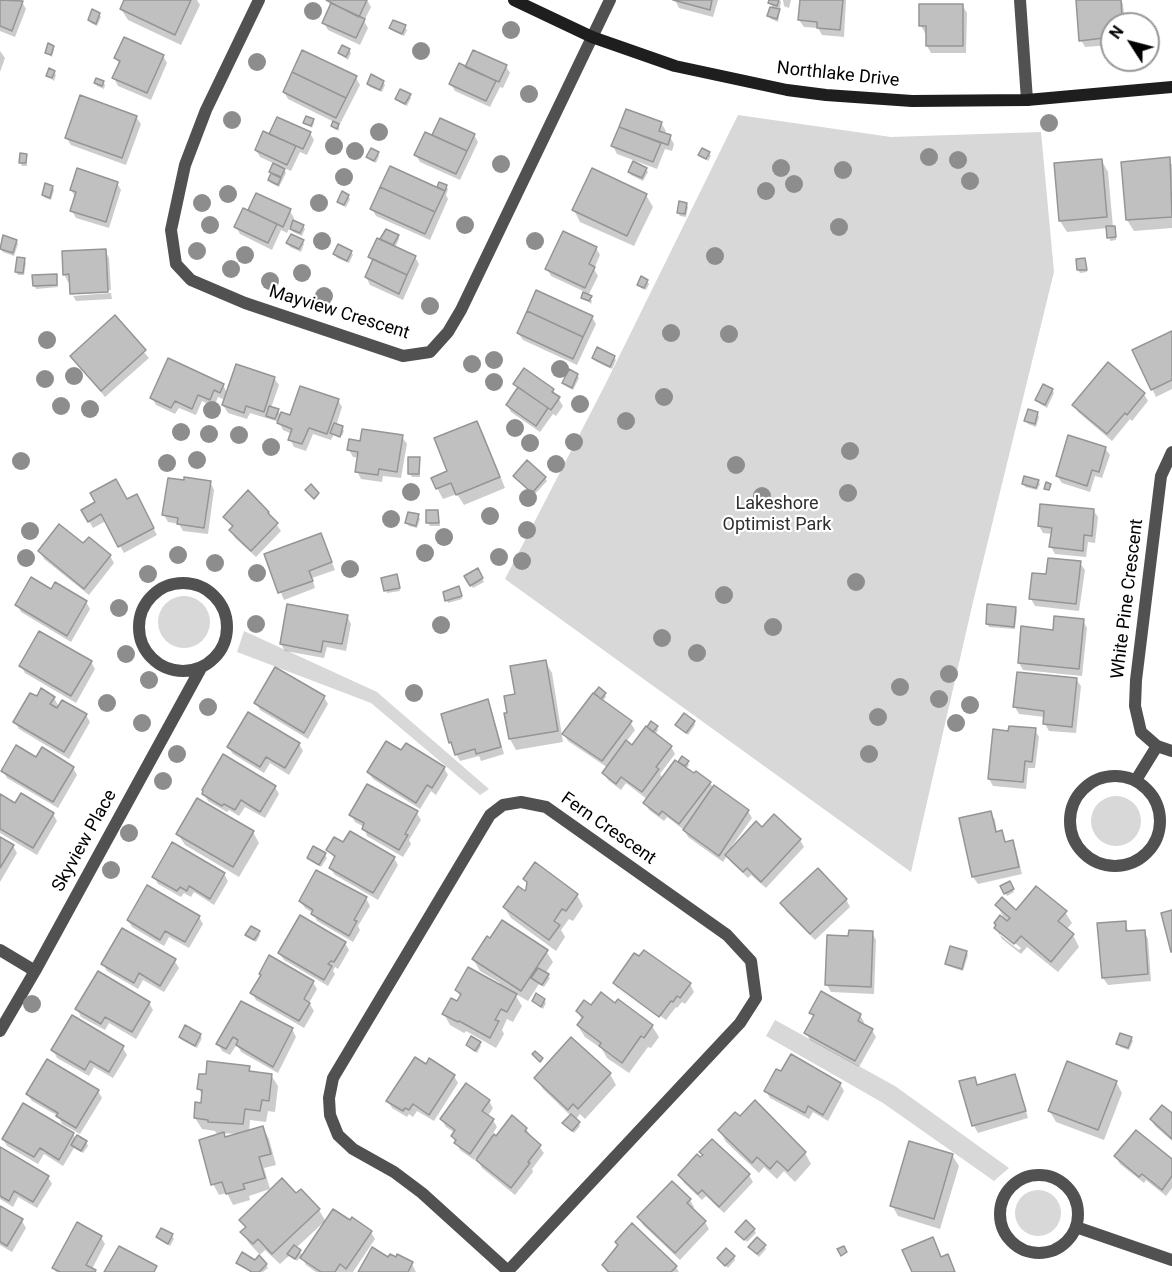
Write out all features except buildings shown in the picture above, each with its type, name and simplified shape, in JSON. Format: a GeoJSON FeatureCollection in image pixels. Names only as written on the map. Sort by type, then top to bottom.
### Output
{"type":"FeatureCollection","features":[{"type":"Feature","properties":{"kind":"street","name":"Mayview Crescent"},"geometry":{"type":"LineString","coordinates":[[259,0],[206,110],[184,165],[171,230],[176,264],[191,280],[235,298],[403,356],[430,352],[448,332],[461,310],[610,0]]}},
{"type":"Feature","properties":{"kind":"street","name":"Northlake Drive"},"geometry":{"type":"LineString","coordinates":[[514,0],[592,36],[675,66],[787,90],[912,101],[1027,100],[1172,87]]}},
{"type":"Feature","properties":{"kind":"street"},"geometry":{"type":"LineString","coordinates":[[1020,0],[1027,100]]}},
{"type":"Feature","properties":{"kind":"street","name":"White Pine Crescent"},"geometry":{"type":"LineString","coordinates":[[1157,746],[1141,732],[1136,706],[1136,680],[1161,476],[1172,452]]}},
{"type":"Feature","properties":{"kind":"street","name":"Skyview Place"},"geometry":{"type":"LineString","coordinates":[[0,1031],[201,668],[214,659],[223,647],[227,622],[223,607],[216,596],[203,586],[183,582],[169,584],[155,592],[142,608],[138,622],[138,634],[144,649],[153,661],[168,669],[183,672],[201,668]]}},
{"type":"Feature","properties":{"kind":"street"},"geometry":{"type":"LineString","coordinates":[[1136,780],[1157,746],[1172,751]]}},
{"type":"Feature","properties":{"kind":"street"},"geometry":{"type":"LineString","coordinates":[[1124,776],[1136,780],[1148,789],[1158,808],[1160,830],[1155,843],[1145,855],[1119,866],[1104,865],[1091,859],[1080,849],[1072,836],[1070,822],[1072,807],[1078,795],[1086,786],[1104,777],[1124,776]]}},
{"type":"Feature","properties":{"kind":"street","name":"Fern Crescent"},"geometry":{"type":"LineString","coordinates":[[521,802],[546,807],[727,935],[751,961],[756,998],[740,1023],[507,1271],[422,1193],[394,1172],[353,1149],[338,1135],[330,1115],[329,1098],[333,1078],[490,814],[503,805],[521,802]]}},
{"type":"Feature","properties":{"kind":"street"},"geometry":{"type":"LineString","coordinates":[[0,950],[35,971]]}},
{"type":"Feature","properties":{"kind":"street"},"geometry":{"type":"LineString","coordinates":[[1028,1176],[1052,1177],[1063,1183],[1077,1203],[1076,1227],[1069,1239],[1059,1247],[1047,1252],[1027,1251],[1010,1240],[1003,1229],[1000,1216],[1007,1191],[1028,1176]]}},
{"type":"Feature","properties":{"kind":"street"},"geometry":{"type":"LineString","coordinates":[[1076,1227],[1172,1260]]}},
{"type":"Feature","properties":{"kind":"green space","name":"Lakeshore Optimist Park"},"geometry":{"type":"Polygon","coordinates":[[[738,115],[891,137],[1041,132],[1054,272],[973,602],[911,872],[505,579],[606,383],[738,115]]]}},
{"type":"Feature","properties":{"kind":"green space"},"geometry":{"type":"Polygon","coordinates":[[[184,596],[194,598],[202,604],[208,612],[210,622],[208,632],[202,640],[194,646],[184,648],[174,646],[166,640],[160,632],[158,622],[160,612],[166,604],[174,598],[184,596]]]}},
{"type":"Feature","properties":{"kind":"green space"},"geometry":{"type":"Polygon","coordinates":[[[244,631],[377,692],[489,789],[480,795],[371,703],[237,652],[244,631]]]}},
{"type":"Feature","properties":{"kind":"green space"},"geometry":{"type":"Polygon","coordinates":[[[1116,796],[1134,803],[1141,821],[1134,839],[1116,846],[1098,839],[1091,821],[1098,803],[1116,796]]]}},
{"type":"Feature","properties":{"kind":"green space"},"geometry":{"type":"Polygon","coordinates":[[[775,1020],[895,1086],[1009,1168],[994,1181],[883,1103],[766,1036],[775,1020]]]}},
{"type":"Feature","properties":{"kind":"green space"},"geometry":{"type":"Polygon","coordinates":[[[1043,1190],[1055,1196],[1060,1204],[1060,1222],[1055,1230],[1047,1235],[1033,1236],[1025,1233],[1018,1226],[1015,1208],[1018,1200],[1025,1193],[1043,1190]]]}}]}
